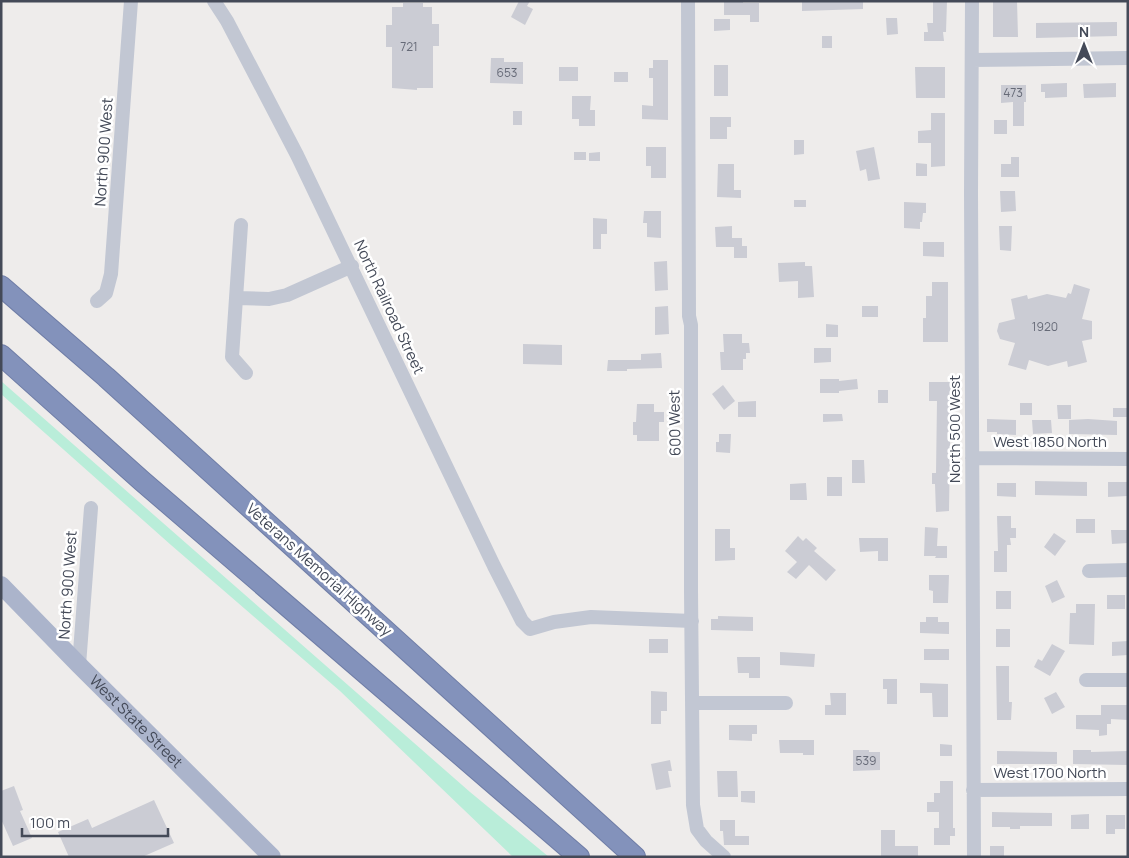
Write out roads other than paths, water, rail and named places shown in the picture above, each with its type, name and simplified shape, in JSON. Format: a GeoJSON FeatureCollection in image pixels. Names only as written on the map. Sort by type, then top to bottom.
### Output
{"type":"FeatureCollection","features":[{"type":"Feature","properties":{"kind":"highway","name":"Veterans Memorial Highway"},"geometry":{"type":"LineString","coordinates":[[1,286],[114,384],[635,857]]}},
{"type":"Feature","properties":{"kind":"highway"},"geometry":{"type":"LineString","coordinates":[[1,355],[142,481],[578,857]]}},
{"type":"Feature","properties":{"kind":"main road","name":"West State Street"},"geometry":{"type":"LineString","coordinates":[[1,585],[78,665],[272,857]]}},
{"type":"Feature","properties":{"kind":"street","name":"North 900 West"},"geometry":{"type":"LineString","coordinates":[[97,301],[106,293],[111,274],[131,1]]}},
{"type":"Feature","properties":{"kind":"street","name":"North Railroad Street"},"geometry":{"type":"LineString","coordinates":[[214,1],[227,20],[298,155],[522,621],[530,629],[554,622],[591,617],[692,621]]}},
{"type":"Feature","properties":{"kind":"street","name":"600 West"},"geometry":{"type":"LineString","coordinates":[[688,1],[694,805],[697,829],[706,841],[724,857]]}},
{"type":"Feature","properties":{"kind":"street","name":"North 500 West"},"geometry":{"type":"LineString","coordinates":[[972,1],[974,857]]}},
{"type":"Feature","properties":{"kind":"street"},"geometry":{"type":"LineString","coordinates":[[972,60],[1128,58]]}},
{"type":"Feature","properties":{"kind":"street"},"geometry":{"type":"LineString","coordinates":[[241,225],[232,357],[246,373]]}},
{"type":"Feature","properties":{"kind":"street"},"geometry":{"type":"LineString","coordinates":[[236,298],[269,299],[287,295],[352,266]]}},
{"type":"Feature","properties":{"kind":"street","name":"West 1850 North"},"geometry":{"type":"LineString","coordinates":[[972,458],[1128,459]]}},
{"type":"Feature","properties":{"kind":"street","name":"North 900 West"},"geometry":{"type":"LineString","coordinates":[[78,665],[90,508]]}},
{"type":"Feature","properties":{"kind":"street"},"geometry":{"type":"LineString","coordinates":[[1089,571],[1128,570]]}},
{"type":"Feature","properties":{"kind":"street"},"geometry":{"type":"LineString","coordinates":[[1086,680],[1128,680]]}},
{"type":"Feature","properties":{"kind":"street"},"geometry":{"type":"LineString","coordinates":[[693,703],[786,703]]}},
{"type":"Feature","properties":{"kind":"street","name":"West 1700 North"},"geometry":{"type":"LineString","coordinates":[[973,790],[1128,790]]}}]}
